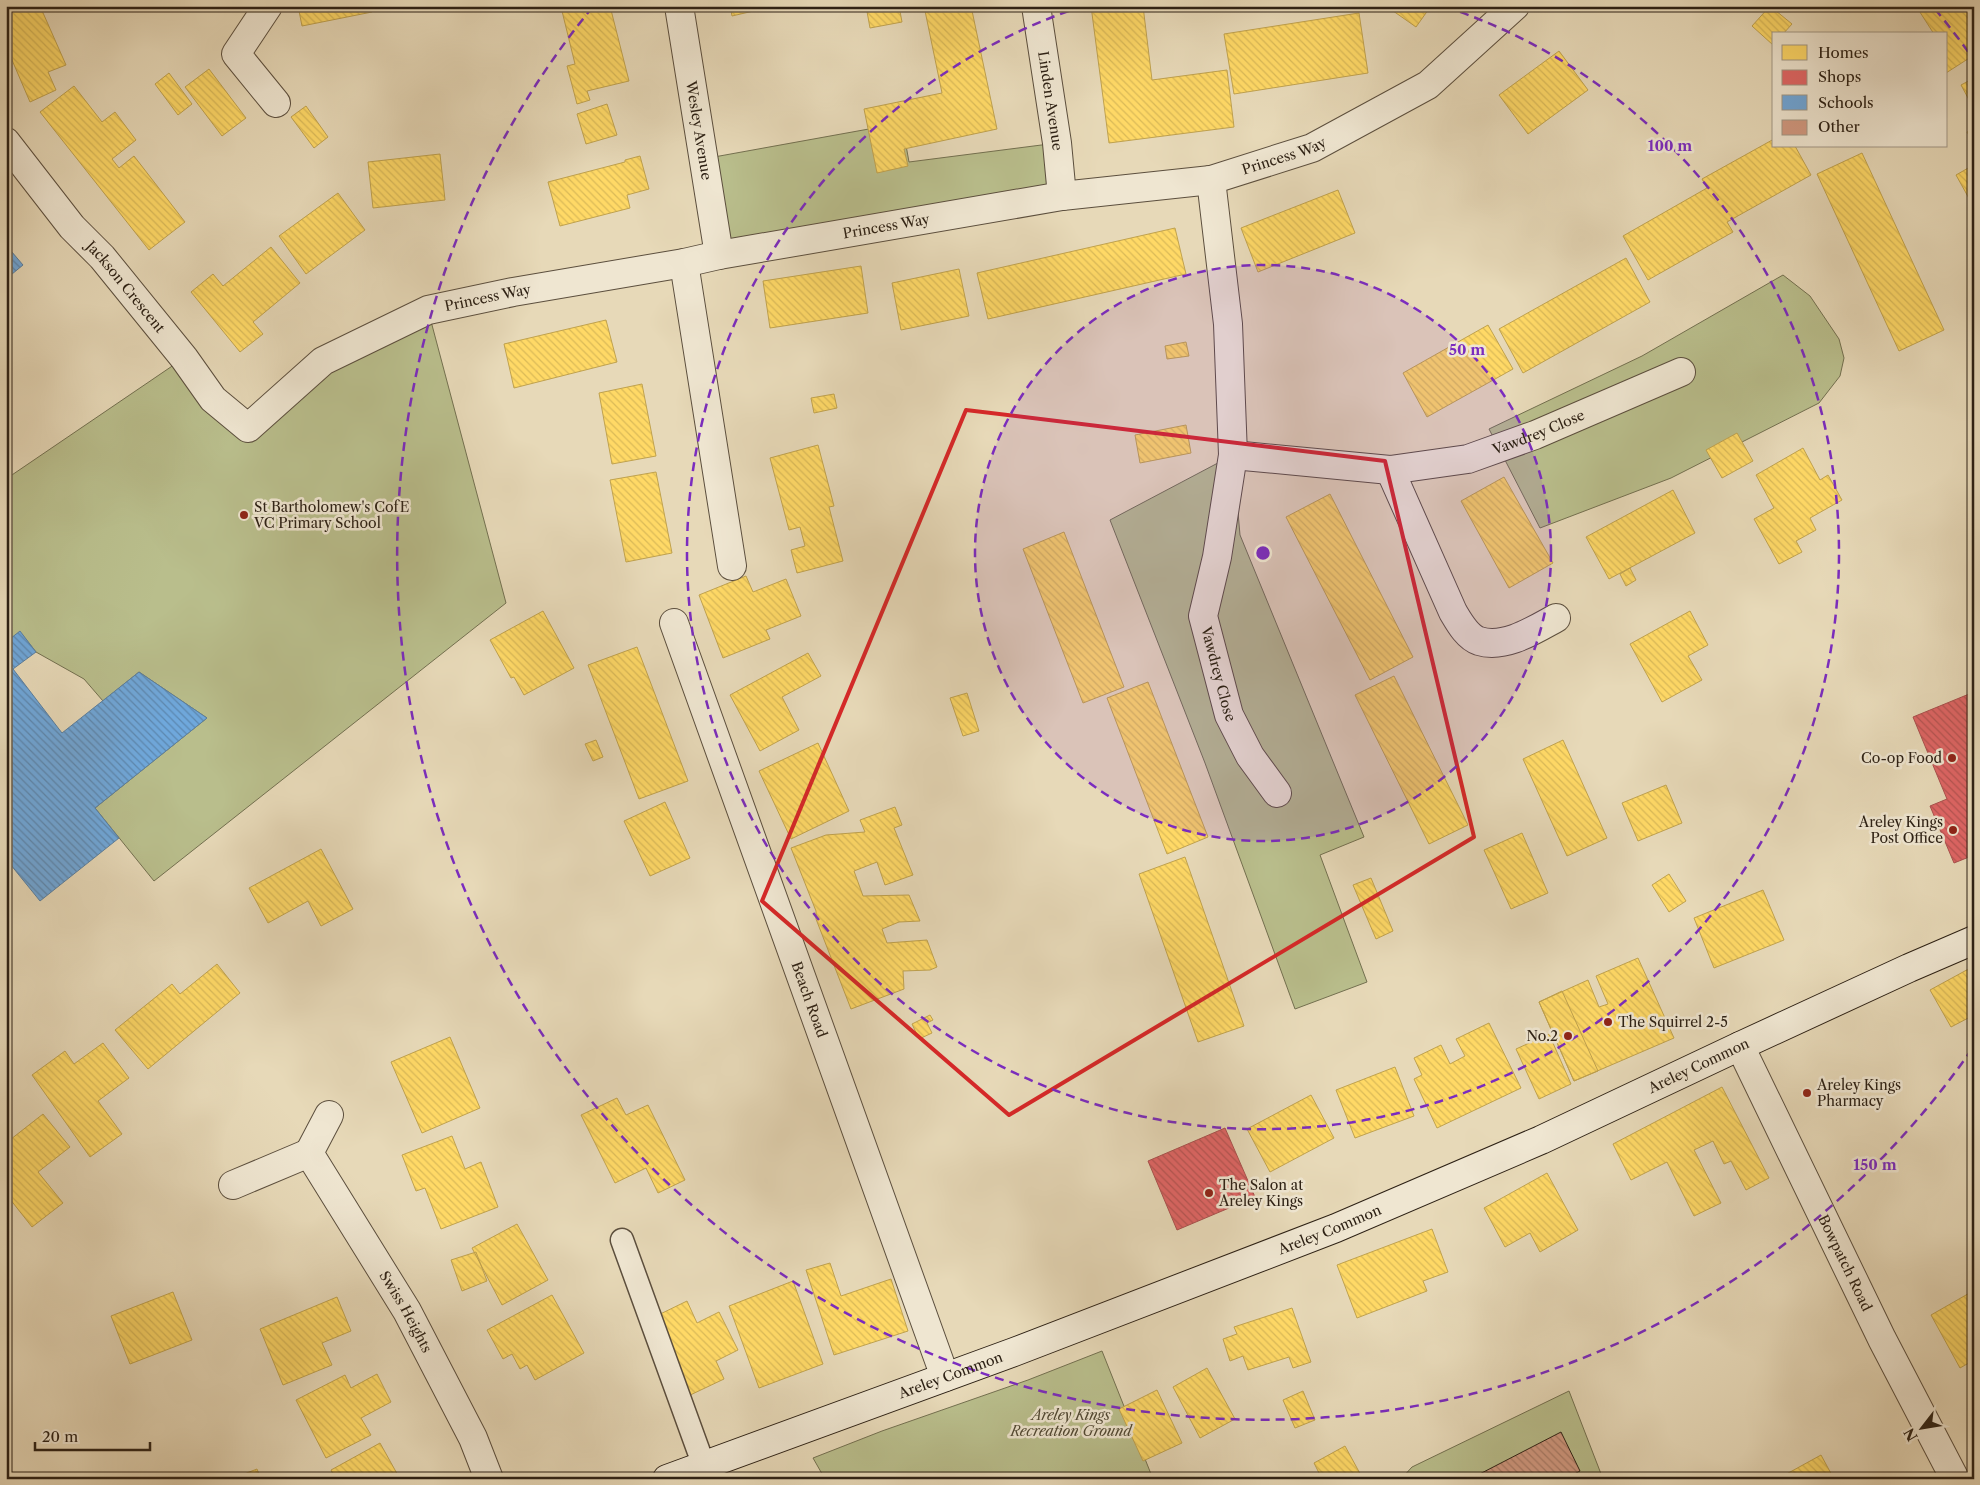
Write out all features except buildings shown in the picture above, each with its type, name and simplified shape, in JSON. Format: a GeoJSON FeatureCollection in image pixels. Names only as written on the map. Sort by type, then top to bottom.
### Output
{"type":"FeatureCollection","features":[{"type":"Feature","properties":{"kind":"street"},"geometry":{"type":"LineString","coordinates":[[268,6],[236,54],[276,103]]}},
{"type":"Feature","properties":{"kind":"street","name":"Wesley Avenue"},"geometry":{"type":"LineString","coordinates":[[679,6],[719,255]]}},
{"type":"Feature","properties":{"kind":"street","name":"Linden Avenue"},"geometry":{"type":"LineString","coordinates":[[1036,6],[1057,143],[1062,196]]}},
{"type":"Feature","properties":{"kind":"street","name":"Princess Way"},"geometry":{"type":"LineString","coordinates":[[248,428],[323,361],[428,310],[513,292],[1062,196],[1210,180],[1312,148],[1428,85],[1515,6]]}},
{"type":"Feature","properties":{"kind":"street","name":"Jackson Crescent"},"geometry":{"type":"LineString","coordinates":[[6,142],[72,227],[102,257],[184,358],[213,399],[248,428]]}},
{"type":"Feature","properties":{"kind":"street","name":"Vawdrey Close"},"geometry":{"type":"LineString","coordinates":[[1210,180],[1228,324],[1233,456],[1216,557],[1203,616],[1229,715],[1250,756],[1277,793]]}},
{"type":"Feature","properties":{"kind":"street"},"geometry":{"type":"LineString","coordinates":[[684,263],[732,566]]}},
{"type":"Feature","properties":{"kind":"street","name":"Vawdrey Close"},"geometry":{"type":"LineString","coordinates":[[1233,456],[1390,470],[1468,459],[1535,435],[1681,372]]}},
{"type":"Feature","properties":{"kind":"street"},"geometry":{"type":"LineString","coordinates":[[1390,470],[1453,612],[1462,628],[1478,641],[1500,643],[1525,635],[1556,618]]}},
{"type":"Feature","properties":{"kind":"street","name":"Beach Road"},"geometry":{"type":"LineString","coordinates":[[674,623],[945,1377]]}},
{"type":"Feature","properties":{"kind":"street","name":"Areley Common"},"geometry":{"type":"LineString","coordinates":[[667,1479],[1068,1332],[1336,1228],[1541,1140],[1740,1046],[1974,940]]}},
{"type":"Feature","properties":{"kind":"street","name":"Bowpatch Road"},"geometry":{"type":"LineString","coordinates":[[1740,1046],[1882,1339],[1955,1479]]}},
{"type":"Feature","properties":{"kind":"street"},"geometry":{"type":"LineString","coordinates":[[233,1185],[309,1153],[329,1115]]}},
{"type":"Feature","properties":{"kind":"street","name":"Swiss Heights"},"geometry":{"type":"LineString","coordinates":[[309,1153],[407,1311],[473,1438],[489,1479]]}},
{"type":"Feature","properties":{"kind":"lane"},"geometry":{"type":"LineString","coordinates":[[622,1240],[704,1466]]}},
{"type":"Feature","properties":{"kind":"highlighted area"},"geometry":{"type":"Polygon","coordinates":[[[966,410],[1385,461],[1474,837],[1009,1115],[762,901],[966,410]]]}},
{"type":"Feature","properties":{"kind":"green space"},"geometry":{"type":"Polygon","coordinates":[[[902,123],[909,162],[1057,143],[1062,196],[719,255],[703,159],[902,123]]]}},
{"type":"Feature","properties":{"kind":"green space"},"geometry":{"type":"Polygon","coordinates":[[[1783,275],[1810,296],[1839,339],[1844,358],[1840,376],[1819,403],[1671,478],[1540,528],[1489,429],[1642,356],[1783,275]]]}},
{"type":"Feature","properties":{"kind":"green space","name":"St Bartholomew's CofE VC Primary School"},"geometry":{"type":"Polygon","coordinates":[[[428,310],[506,603],[154,881],[95,808],[207,718],[139,672],[103,701],[84,679],[36,652],[20,632],[6,642],[6,479],[184,358],[248,428],[269,410],[428,310]]]}},
{"type":"Feature","properties":{"kind":"green space"},"geometry":{"type":"Polygon","coordinates":[[[1233,455],[1240,535],[1364,837],[1320,855],[1367,982],[1295,1009],[1205,763],[1110,520],[1233,455]]]}},
{"type":"Feature","properties":{"kind":"green space","name":"Areley Kings Recreation Ground"},"geometry":{"type":"Polygon","coordinates":[[[1102,1351],[1153,1479],[825,1479],[813,1458],[882,1431],[1028,1380],[1102,1351]]]}},
{"type":"Feature","properties":{"kind":"green space"},"geometry":{"type":"Polygon","coordinates":[[[1569,1391],[1603,1479],[1401,1479],[1412,1467],[1569,1391]]]}},
{"type":"Feature","properties":{"kind":"place","name":"St Bartholomew's CofE VC Primary School"},"geometry":{"type":"Point","coordinates":[244,515]}},
{"type":"Feature","properties":{"kind":"place","name":"Co-op Food"},"geometry":{"type":"Point","coordinates":[1952,758]}},
{"type":"Feature","properties":{"kind":"place","name":"Areley Kings Post Office"},"geometry":{"type":"Point","coordinates":[1953,830]}},
{"type":"Feature","properties":{"kind":"place","name":"The Squirrel 2-5"},"geometry":{"type":"Point","coordinates":[1608,1022]}},
{"type":"Feature","properties":{"kind":"place","name":"No.2"},"geometry":{"type":"Point","coordinates":[1568,1036]}},
{"type":"Feature","properties":{"kind":"place","name":"Areley Kings Pharmacy"},"geometry":{"type":"Point","coordinates":[1807,1093]}},
{"type":"Feature","properties":{"kind":"place","name":"The Salon at Areley Kings"},"geometry":{"type":"Point","coordinates":[1209,1193]}}]}
